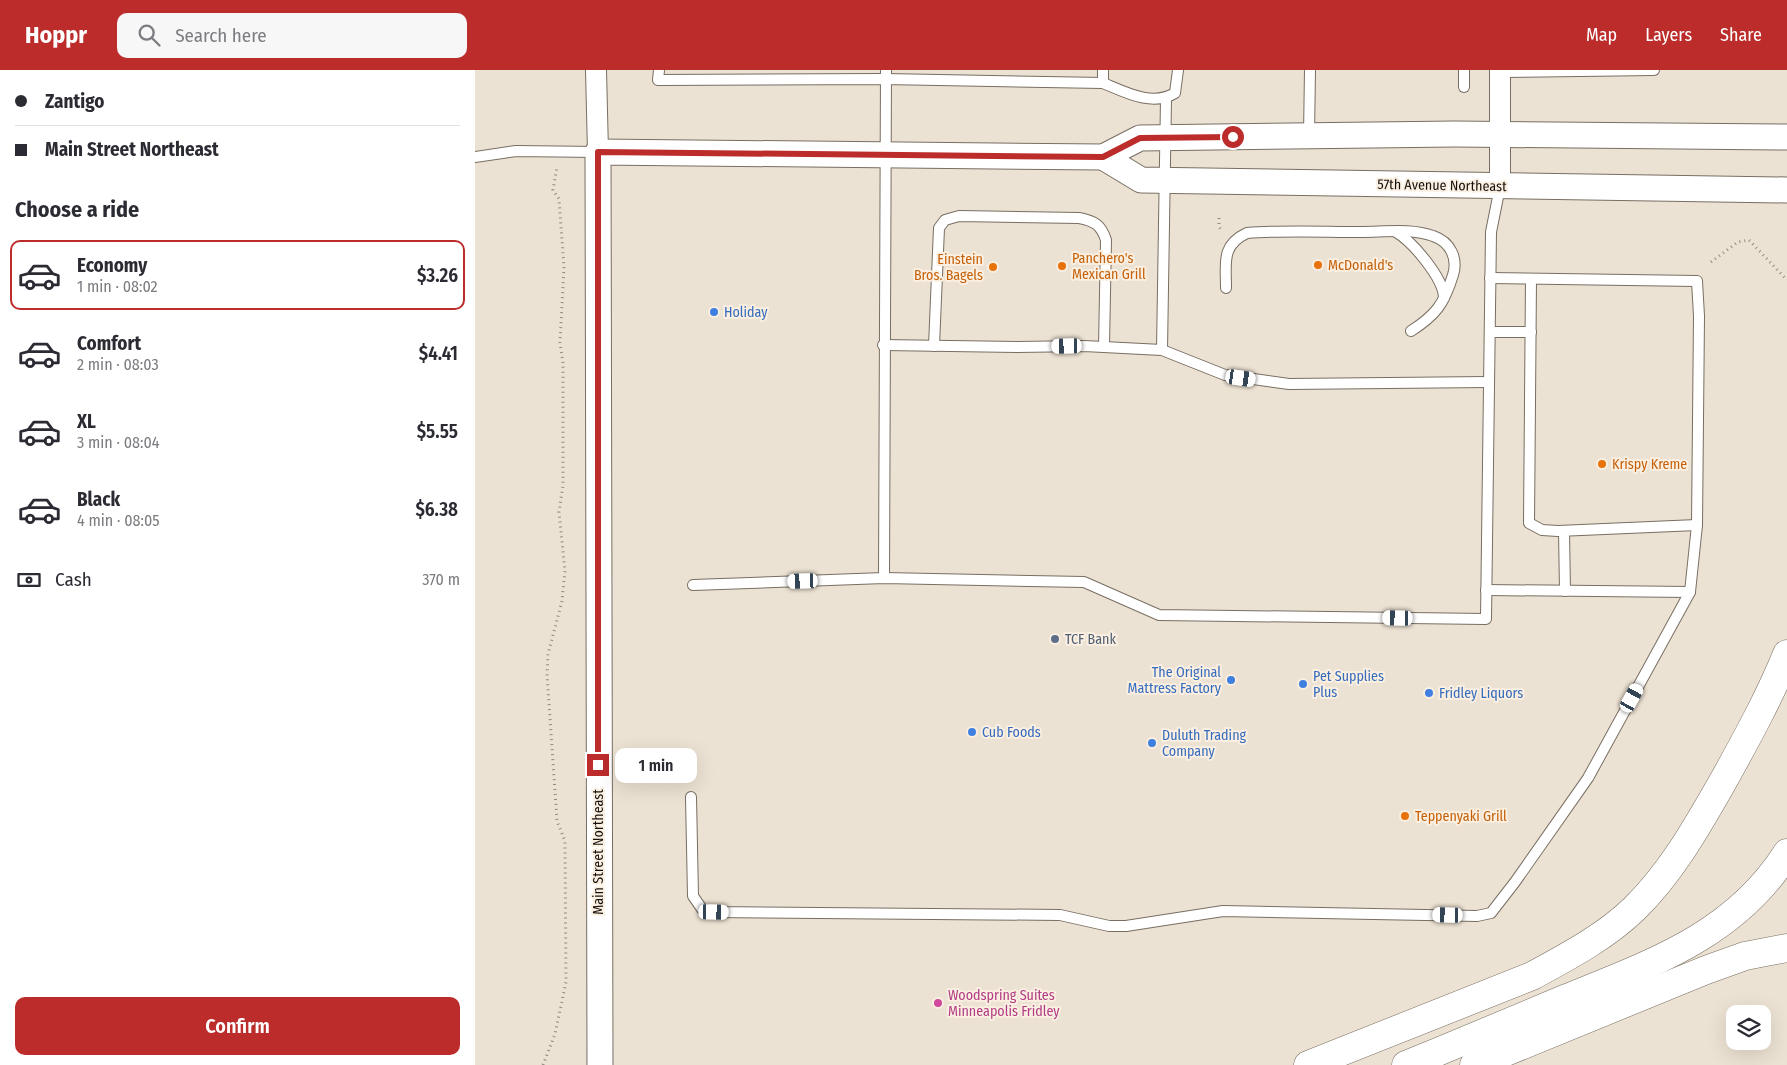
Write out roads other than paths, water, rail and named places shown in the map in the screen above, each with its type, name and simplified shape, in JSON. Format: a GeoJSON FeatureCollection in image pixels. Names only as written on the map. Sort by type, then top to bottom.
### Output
{"type":"FeatureCollection","features":[{"type":"Feature","properties":{"kind":"highway"},"geometry":{"type":"LineString","coordinates":[[1308,1065],[1532,976],[1565,959],[1633,911],[1665,874],[1695,830],[1751,732],[1787,654]]}},
{"type":"Feature","properties":{"kind":"highway"},"geometry":{"type":"LineString","coordinates":[[1406,1065],[1686,946],[1734,914],[1765,882],[1787,853]]}},
{"type":"Feature","properties":{"kind":"highway"},"geometry":{"type":"LineString","coordinates":[[1475,1065],[1706,970],[1745,956],[1787,948]]}},
{"type":"Feature","properties":{"kind":"street","name":"Main Street Northeast"},"geometry":{"type":"LineString","coordinates":[[596,70],[598,152],[600,1065]]}},
{"type":"Feature","properties":{"kind":"street"},"geometry":{"type":"LineString","coordinates":[[1500,71],[1500,187]]}},
{"type":"Feature","properties":{"kind":"street"},"geometry":{"type":"LineString","coordinates":[[598,152],[1103,157],[1140,138],[1501,135],[1787,138]]}},
{"type":"Feature","properties":{"kind":"street","name":"57th Avenue Northeast"},"geometry":{"type":"LineString","coordinates":[[1103,157],[1141,180],[1787,190]]}},
{"type":"Feature","properties":{"kind":"lane"},"geometry":{"type":"LineString","coordinates":[[659,70],[659,80],[885,75],[1103,83],[1134,96],[1165,99],[1175,93],[1178,70]]}},
{"type":"Feature","properties":{"kind":"lane"},"geometry":{"type":"LineString","coordinates":[[1103,70],[1103,83]]}},
{"type":"Feature","properties":{"kind":"lane"},"geometry":{"type":"LineString","coordinates":[[1309,136],[1310,70]]}},
{"type":"Feature","properties":{"kind":"lane"},"geometry":{"type":"LineString","coordinates":[[1464,70],[1464,87]]}},
{"type":"Feature","properties":{"kind":"lane"},"geometry":{"type":"LineString","coordinates":[[1500,71],[1654,70]]}},
{"type":"Feature","properties":{"kind":"lane"},"geometry":{"type":"LineString","coordinates":[[884,578],[885,75]]}},
{"type":"Feature","properties":{"kind":"lane"},"geometry":{"type":"LineString","coordinates":[[1162,350],[1165,99]]}},
{"type":"Feature","properties":{"kind":"lane"},"geometry":{"type":"LineString","coordinates":[[475,157],[516,151],[598,152]]}},
{"type":"Feature","properties":{"kind":"lane"},"geometry":{"type":"LineString","coordinates":[[693,585],[884,578],[1084,582],[1159,615],[1486,619],[1491,232],[1500,187]]}},
{"type":"Feature","properties":{"kind":"lane"},"geometry":{"type":"LineString","coordinates":[[935,346],[939,228],[945,220],[959,216],[1079,218],[1092,220],[1102,228],[1106,240],[1104,346]]}},
{"type":"Feature","properties":{"kind":"lane"},"geometry":{"type":"LineString","coordinates":[[1396,232],[1413,245],[1439,281],[1444,293],[1443,301]]}},
{"type":"Feature","properties":{"kind":"lane"},"geometry":{"type":"LineString","coordinates":[[1226,288],[1227,255],[1231,242],[1247,233],[1396,232],[1435,236],[1445,242],[1452,252],[1454,270],[1443,301],[1435,314],[1411,331]]}},
{"type":"Feature","properties":{"kind":"lane"},"geometry":{"type":"LineString","coordinates":[[691,797],[693,896],[702,909],[714,912],[1060,915],[1109,926],[1126,926],[1223,910],[1477,916],[1491,912],[1515,882],[1588,778],[1689,592],[1697,525],[1699,316],[1697,281],[1490,278]]}},
{"type":"Feature","properties":{"kind":"lane"},"geometry":{"type":"LineString","coordinates":[[1531,279],[1529,523],[1542,530],[1564,531],[1697,525]]}},
{"type":"Feature","properties":{"kind":"lane"},"geometry":{"type":"LineString","coordinates":[[1490,332],[1531,332]]}},
{"type":"Feature","properties":{"kind":"lane"},"geometry":{"type":"LineString","coordinates":[[883,345],[1104,346],[1162,350],[1225,375],[1289,384],[1489,382]]}},
{"type":"Feature","properties":{"kind":"lane"},"geometry":{"type":"LineString","coordinates":[[1564,531],[1565,591]]}},
{"type":"Feature","properties":{"kind":"lane"},"geometry":{"type":"LineString","coordinates":[[1487,590],[1689,592]]}},
{"type":"Feature","properties":{"kind":"place","name":"McDonald's"},"geometry":{"type":"Point","coordinates":[1318,265]}},
{"type":"Feature","properties":{"kind":"place","name":"Panchero's Mexican Grill"},"geometry":{"type":"Point","coordinates":[1062,266]}},
{"type":"Feature","properties":{"kind":"place","name":"Einstein Bros. Bagels"},"geometry":{"type":"Point","coordinates":[993,267]}},
{"type":"Feature","properties":{"kind":"place","name":"Holiday"},"geometry":{"type":"Point","coordinates":[714,312]}},
{"type":"Feature","properties":{"kind":"place","name":"Krispy Kreme"},"geometry":{"type":"Point","coordinates":[1602,464]}},
{"type":"Feature","properties":{"kind":"place","name":"TCF Bank"},"geometry":{"type":"Point","coordinates":[1055,639]}},
{"type":"Feature","properties":{"kind":"place","name":"The Original Mattress Factory"},"geometry":{"type":"Point","coordinates":[1231,680]}},
{"type":"Feature","properties":{"kind":"place","name":"Pet Supplies Plus"},"geometry":{"type":"Point","coordinates":[1303,684]}},
{"type":"Feature","properties":{"kind":"place","name":"Fridley Liquors"},"geometry":{"type":"Point","coordinates":[1429,693]}},
{"type":"Feature","properties":{"kind":"place","name":"Cub Foods"},"geometry":{"type":"Point","coordinates":[972,732]}},
{"type":"Feature","properties":{"kind":"place","name":"Duluth Trading Company"},"geometry":{"type":"Point","coordinates":[1152,743]}},
{"type":"Feature","properties":{"kind":"place","name":"Teppenyaki Grill"},"geometry":{"type":"Point","coordinates":[1405,816]}},
{"type":"Feature","properties":{"kind":"place","name":"Woodspring Suites Minneapolis Fridley"},"geometry":{"type":"Point","coordinates":[938,1003]}}]}
